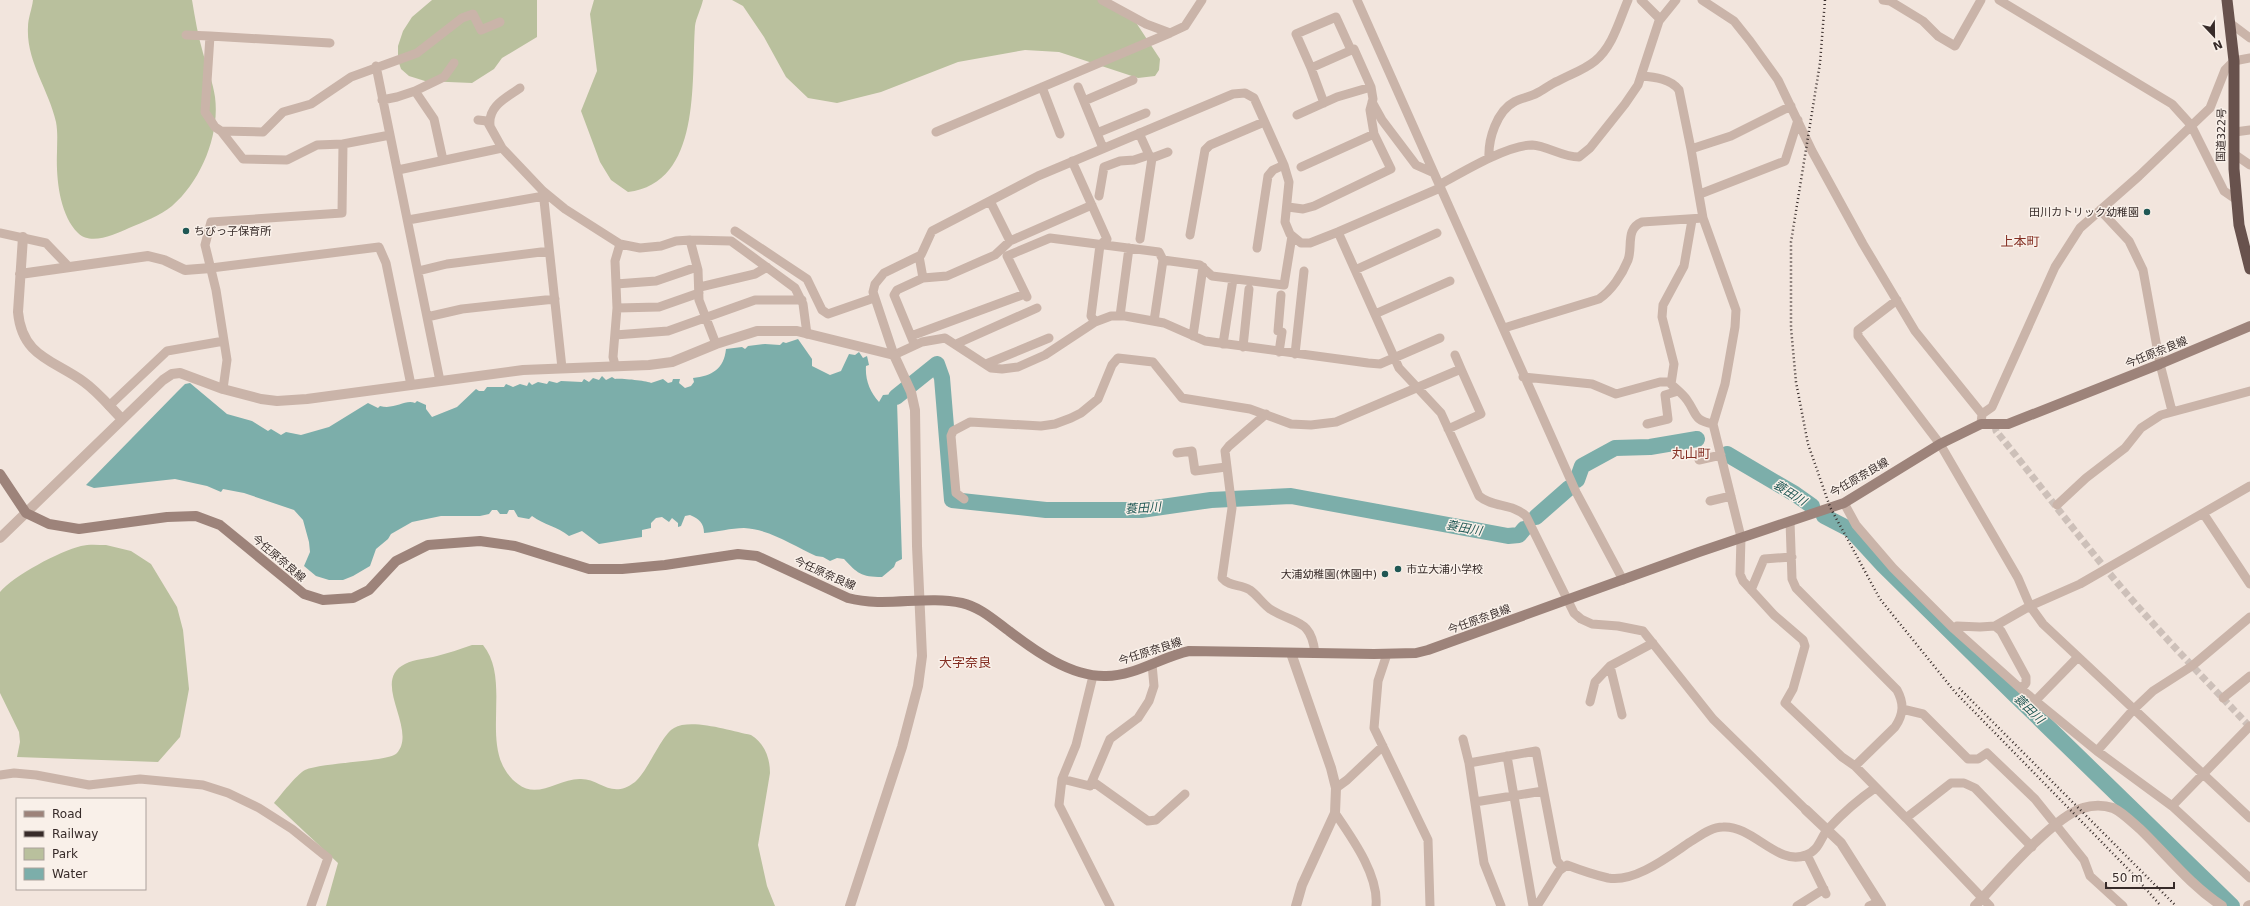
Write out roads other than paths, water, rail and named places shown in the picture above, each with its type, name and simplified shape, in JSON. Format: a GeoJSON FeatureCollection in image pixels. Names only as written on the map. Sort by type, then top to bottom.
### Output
{"type":"FeatureCollection","features":[{"type":"Feature","properties":{"kind":"highway","name":"国道322号"},"geometry":{"type":"LineString","coordinates":[[2227,0],[2234,61],[2234,154],[2239,225],[2250,268]]}},
{"type":"Feature","properties":{"kind":"main road","name":"今任原奈良線"},"geometry":{"type":"LineString","coordinates":[[26,513],[49,524],[79,529],[167,517],[196,516],[220,525],[304,594],[323,600],[353,598],[369,590],[396,561],[428,545],[480,541],[515,546],[589,569],[622,569],[665,565],[738,554],[757,556],[848,598],[863,602],[920,599],[963,603],[983,612],[1013,634],[1060,664],[1093,676],[1107,676],[1136,670],[1176,654],[1189,651],[1387,654],[1428,650],[1741,537],[1844,503],[1982,419],[2008,424],[2160,364],[2250,326]]}},
{"type":"Feature","properties":{"kind":"main road"},"geometry":{"type":"LineString","coordinates":[[0,474],[26,513]]}},
{"type":"Feature","properties":{"kind":"street"},"geometry":{"type":"LineString","coordinates":[[1102,0],[1146,24],[1170,33]]}},
{"type":"Feature","properties":{"kind":"street"},"geometry":{"type":"LineString","coordinates":[[936,132],[1185,26],[1202,0]]}},
{"type":"Feature","properties":{"kind":"street"},"geometry":{"type":"LineString","coordinates":[[1357,0],[1504,328],[1523,377],[1576,492],[1623,580]]}},
{"type":"Feature","properties":{"kind":"street"},"geometry":{"type":"LineString","coordinates":[[1489,158],[1489,148],[1496,124],[1505,109],[1514,102],[1536,94],[1556,81],[1585,68],[1596,60],[1608,48],[1628,0]]}},
{"type":"Feature","properties":{"kind":"street"},"geometry":{"type":"LineString","coordinates":[[1641,0],[1660,19]]}},
{"type":"Feature","properties":{"kind":"street"},"geometry":{"type":"LineString","coordinates":[[850,906],[902,747],[918,686],[922,656],[916,410],[911,392],[894,355],[874,298],[873,292],[878,279],[884,273],[919,256],[925,249],[928,235],[932,231],[1072,161],[1233,94],[1245,93],[1254,98],[1284,165],[1289,182],[1286,222],[1292,236],[1301,243],[1310,243],[1338,232],[1440,186],[1489,158],[1531,145],[1572,157],[1579,157],[1590,148],[1625,104],[1638,84],[1660,19],[1676,0]]}},
{"type":"Feature","properties":{"kind":"street"},"geometry":{"type":"LineString","coordinates":[[1702,0],[1734,21],[1778,80],[1812,151],[1915,332],[1982,419],[1992,407],[2055,267],[2080,228],[2210,108],[2225,70],[2234,61],[2250,58]]}},
{"type":"Feature","properties":{"kind":"street"},"geometry":{"type":"LineString","coordinates":[[1883,0],[1890,1],[1922,21],[1938,36],[1955,46],[1981,0]]}},
{"type":"Feature","properties":{"kind":"street"},"geometry":{"type":"LineString","coordinates":[[1999,0],[2172,104],[2191,125],[2224,191],[2237,200]]}},
{"type":"Feature","properties":{"kind":"street"},"geometry":{"type":"LineString","coordinates":[[221,131],[263,132],[283,112],[311,104],[351,77],[376,66],[417,53],[469,14],[473,14],[481,30],[500,22]]}},
{"type":"Feature","properties":{"kind":"street"},"geometry":{"type":"LineString","coordinates":[[1288,207],[1302,209],[1314,206],[1391,169],[1374,134],[1370,110],[1372,102],[1371,88],[1354,49],[1351,50],[1336,17],[1296,34],[1324,103]]}},
{"type":"Feature","properties":{"kind":"street"},"geometry":{"type":"LineString","coordinates":[[2230,23],[2250,38]]}},
{"type":"Feature","properties":{"kind":"street"},"geometry":{"type":"LineString","coordinates":[[186,35],[330,43]]}},
{"type":"Feature","properties":{"kind":"street"},"geometry":{"type":"LineString","coordinates":[[210,36],[205,112],[215,127],[221,131],[243,159],[287,160],[317,145],[343,144],[390,135]]}},
{"type":"Feature","properties":{"kind":"street"},"geometry":{"type":"LineString","coordinates":[[1310,68],[1351,50]]}},
{"type":"Feature","properties":{"kind":"street"},"geometry":{"type":"LineString","coordinates":[[382,100],[415,91],[444,77],[454,63]]}},
{"type":"Feature","properties":{"kind":"street"},"geometry":{"type":"LineString","coordinates":[[376,66],[440,381]]}},
{"type":"Feature","properties":{"kind":"street"},"geometry":{"type":"LineString","coordinates":[[1641,76],[1656,78],[1675,84],[1679,90],[1690,134],[1691,149],[1703,218],[1736,310],[1735,327],[1725,384],[1713,424],[1741,537],[1740,574],[1751,590],[1774,615],[1803,640],[1805,646],[1793,689],[1785,703],[1842,756],[1855,766],[1990,906]]}},
{"type":"Feature","properties":{"kind":"street"},"geometry":{"type":"LineString","coordinates":[[1084,101],[1133,80]]}},
{"type":"Feature","properties":{"kind":"street"},"geometry":{"type":"LineString","coordinates":[[1042,87],[1060,134]]}},
{"type":"Feature","properties":{"kind":"street"},"geometry":{"type":"LineString","coordinates":[[1078,87],[1103,148]]}},
{"type":"Feature","properties":{"kind":"street"},"geometry":{"type":"LineString","coordinates":[[490,125],[489,116],[492,110],[520,88]]}},
{"type":"Feature","properties":{"kind":"street"},"geometry":{"type":"LineString","coordinates":[[1297,115],[1336,97],[1371,88]]}},
{"type":"Feature","properties":{"kind":"street"},"geometry":{"type":"LineString","coordinates":[[415,91],[434,119],[443,160]]}},
{"type":"Feature","properties":{"kind":"street"},"geometry":{"type":"LineString","coordinates":[[1372,102],[1382,120],[1416,165],[1434,173]]}},
{"type":"Feature","properties":{"kind":"street"},"geometry":{"type":"LineString","coordinates":[[1691,149],[1731,136],[1791,106]]}},
{"type":"Feature","properties":{"kind":"street"},"geometry":{"type":"LineString","coordinates":[[1097,133],[1146,113]]}},
{"type":"Feature","properties":{"kind":"street"},"geometry":{"type":"LineString","coordinates":[[478,120],[487,121],[502,148],[543,194],[620,244],[640,248],[661,246],[676,241],[731,241],[795,288],[802,300],[807,334]]}},
{"type":"Feature","properties":{"kind":"street"},"geometry":{"type":"LineString","coordinates":[[1190,235],[1205,150],[1210,146],[1264,122]]}},
{"type":"Feature","properties":{"kind":"street"},"geometry":{"type":"LineString","coordinates":[[1700,194],[1785,160],[1800,124]]}},
{"type":"Feature","properties":{"kind":"street"},"geometry":{"type":"LineString","coordinates":[[2235,132],[2250,130]]}},
{"type":"Feature","properties":{"kind":"street"},"geometry":{"type":"LineString","coordinates":[[1140,133],[1150,157],[1140,239]]}},
{"type":"Feature","properties":{"kind":"street"},"geometry":{"type":"LineString","coordinates":[[1301,167],[1374,134]]}},
{"type":"Feature","properties":{"kind":"street"},"geometry":{"type":"LineString","coordinates":[[224,389],[227,360],[211,268],[205,245],[211,222],[342,213],[343,144]]}},
{"type":"Feature","properties":{"kind":"street"},"geometry":{"type":"LineString","coordinates":[[398,170],[502,148]]}},
{"type":"Feature","properties":{"kind":"street"},"geometry":{"type":"LineString","coordinates":[[1099,196],[1104,167],[1120,161],[1150,157],[1168,152]]}},
{"type":"Feature","properties":{"kind":"street"},"geometry":{"type":"LineString","coordinates":[[2234,154],[2250,165]]}},
{"type":"Feature","properties":{"kind":"street"},"geometry":{"type":"LineString","coordinates":[[1072,161],[1107,239],[1100,245],[1091,316],[1095,322]]}},
{"type":"Feature","properties":{"kind":"street"},"geometry":{"type":"LineString","coordinates":[[1257,248],[1268,176],[1273,170],[1284,165]]}},
{"type":"Feature","properties":{"kind":"street"},"geometry":{"type":"LineString","coordinates":[[408,220],[543,194]]}},
{"type":"Feature","properties":{"kind":"street"},"geometry":{"type":"LineString","coordinates":[[543,194],[562,368]]}},
{"type":"Feature","properties":{"kind":"street"},"geometry":{"type":"LineString","coordinates":[[990,201],[1010,241]]}},
{"type":"Feature","properties":{"kind":"street"},"geometry":{"type":"LineString","coordinates":[[915,346],[894,295],[897,290],[923,278],[947,276],[995,256],[1010,241],[1092,205]]}},
{"type":"Feature","properties":{"kind":"street"},"geometry":{"type":"LineString","coordinates":[[2100,210],[2129,241],[2143,270],[2160,364],[2172,411]]}},
{"type":"Feature","properties":{"kind":"street"},"geometry":{"type":"LineString","coordinates":[[1504,328],[1598,299],[1608,293],[1628,260],[1631,235],[1636,224],[1642,222],[1692,220],[1703,218]]}},
{"type":"Feature","properties":{"kind":"street"},"geometry":{"type":"LineString","coordinates":[[1692,220],[1684,266],[1663,305],[1662,317],[1674,364],[1672,382],[1678,391],[1688,400],[1692,411],[1701,421],[1713,424]]}},
{"type":"Feature","properties":{"kind":"street"},"geometry":{"type":"LineString","coordinates":[[735,231],[806,279],[822,310],[828,314],[874,298]]}},
{"type":"Feature","properties":{"kind":"street"},"geometry":{"type":"LineString","coordinates":[[0,232],[46,243],[68,267]]}},
{"type":"Feature","properties":{"kind":"street"},"geometry":{"type":"LineString","coordinates":[[1338,232],[1402,372],[1419,388],[1441,413],[1479,496],[1486,502],[1518,508],[1526,516],[1566,600],[1574,613],[1581,619],[1592,624],[1618,626],[1643,631],[1713,719],[1806,810],[1828,828],[1841,843],[1876,905]]}},
{"type":"Feature","properties":{"kind":"street"},"geometry":{"type":"LineString","coordinates":[[1355,270],[1437,233]]}},
{"type":"Feature","properties":{"kind":"street"},"geometry":{"type":"LineString","coordinates":[[1163,260],[1203,267],[1212,276],[1284,285],[1292,236]]}},
{"type":"Feature","properties":{"kind":"street"},"geometry":{"type":"LineString","coordinates":[[23,237],[18,323],[26,342],[42,357],[85,383],[122,419]]}},
{"type":"Feature","properties":{"kind":"street"},"geometry":{"type":"LineString","coordinates":[[911,336],[1026,295],[1008,256],[1050,238],[1159,252],[1163,260],[1154,321]]}},
{"type":"Feature","properties":{"kind":"street"},"geometry":{"type":"LineString","coordinates":[[690,240],[697,267],[699,300],[716,344]]}},
{"type":"Feature","properties":{"kind":"street"},"geometry":{"type":"LineString","coordinates":[[614,365],[618,308],[615,261],[620,244]]}},
{"type":"Feature","properties":{"kind":"street"},"geometry":{"type":"LineString","coordinates":[[20,274],[148,256],[164,260],[185,270],[379,247],[386,263],[411,385]]}},
{"type":"Feature","properties":{"kind":"street"},"geometry":{"type":"LineString","coordinates":[[1120,316],[1129,248]]}},
{"type":"Feature","properties":{"kind":"street"},"geometry":{"type":"LineString","coordinates":[[418,271],[447,264],[549,251]]}},
{"type":"Feature","properties":{"kind":"street"},"geometry":{"type":"LineString","coordinates":[[919,256],[923,278]]}},
{"type":"Feature","properties":{"kind":"street"},"geometry":{"type":"LineString","coordinates":[[616,284],[656,281],[697,267]]}},
{"type":"Feature","properties":{"kind":"street"},"geometry":{"type":"LineString","coordinates":[[618,308],[659,307],[699,290],[755,274],[767,267]]}},
{"type":"Feature","properties":{"kind":"street"},"geometry":{"type":"LineString","coordinates":[[1193,336],[1203,267]]}},
{"type":"Feature","properties":{"kind":"street"},"geometry":{"type":"LineString","coordinates":[[1295,354],[1304,271]]}},
{"type":"Feature","properties":{"kind":"street"},"geometry":{"type":"LineString","coordinates":[[1223,344],[1233,279]]}},
{"type":"Feature","properties":{"kind":"street"},"geometry":{"type":"LineString","coordinates":[[1375,314],[1450,280]]}},
{"type":"Feature","properties":{"kind":"street"},"geometry":{"type":"LineString","coordinates":[[1243,347],[1249,289]]}},
{"type":"Feature","properties":{"kind":"street"},"geometry":{"type":"LineString","coordinates":[[1279,352],[1282,332],[1278,331],[1281,294]]}},
{"type":"Feature","properties":{"kind":"street"},"geometry":{"type":"LineString","coordinates":[[427,317],[462,309],[554,300]]}},
{"type":"Feature","properties":{"kind":"street"},"geometry":{"type":"LineString","coordinates":[[615,335],[664,332],[705,316],[755,300],[802,300]]}},
{"type":"Feature","properties":{"kind":"street"},"geometry":{"type":"LineString","coordinates":[[1897,300],[1858,330],[1858,336],[1940,444],[2018,578],[2030,606],[2043,624],[2133,710],[2250,818]]}},
{"type":"Feature","properties":{"kind":"street"},"geometry":{"type":"LineString","coordinates":[[956,344],[1037,308]]}},
{"type":"Feature","properties":{"kind":"street"},"geometry":{"type":"LineString","coordinates":[[0,538],[122,419],[172,374],[180,373],[189,375],[224,389],[277,401],[307,400],[523,370],[614,365],[649,365],[672,362],[716,344],[757,331],[797,331],[894,355],[937,338],[945,338],[991,368],[1002,369],[1018,367],[1050,352],[1095,322],[1111,316],[1164,323],[1205,341],[1279,352],[1380,364],[1440,338]]}},
{"type":"Feature","properties":{"kind":"street"},"geometry":{"type":"LineString","coordinates":[[986,364],[1049,338]]}},
{"type":"Feature","properties":{"kind":"street"},"geometry":{"type":"LineString","coordinates":[[109,406],[167,351],[224,341]]}},
{"type":"Feature","properties":{"kind":"street"},"geometry":{"type":"LineString","coordinates":[[1448,429],[1481,414],[1455,355]]}},
{"type":"Feature","properties":{"kind":"street"},"geometry":{"type":"LineString","coordinates":[[964,499],[956,493],[953,432],[970,422],[1041,426],[1055,424],[1071,418],[1081,413],[1098,399],[1112,365],[1118,358],[1153,362],[1182,398],[1250,409],[1291,424],[1311,426],[1336,422],[1462,369]]}},
{"type":"Feature","properties":{"kind":"street"},"geometry":{"type":"LineString","coordinates":[[1523,377],[1592,384],[1616,394],[1660,382],[1672,382]]}},
{"type":"Feature","properties":{"kind":"street"},"geometry":{"type":"LineString","coordinates":[[1647,424],[1668,420],[1665,395],[1678,391]]}},
{"type":"Feature","properties":{"kind":"street"},"geometry":{"type":"LineString","coordinates":[[2057,505],[2086,478],[2125,448],[2141,428],[2161,415],[2172,411],[2229,398],[2250,391]]}},
{"type":"Feature","properties":{"kind":"street"},"geometry":{"type":"LineString","coordinates":[[1266,414],[1229,446],[1225,452],[1232,508],[1222,578],[1227,584],[1249,590],[1270,609],[1301,624],[1313,636],[1315,653]]}},
{"type":"Feature","properties":{"kind":"street"},"geometry":{"type":"LineString","coordinates":[[1177,453],[1192,451],[1195,471],[1226,466]]}},
{"type":"Feature","properties":{"kind":"street"},"geometry":{"type":"LineString","coordinates":[[1700,460],[1721,455]]}},
{"type":"Feature","properties":{"kind":"street"},"geometry":{"type":"LineString","coordinates":[[1954,628],[1957,626],[1980,628],[1995,626],[2030,606],[2080,584],[2250,486]]}},
{"type":"Feature","properties":{"kind":"street"},"geometry":{"type":"LineString","coordinates":[[1710,501],[1731,496]]}},
{"type":"Feature","properties":{"kind":"street"},"geometry":{"type":"LineString","coordinates":[[1844,503],[1856,525],[1893,568],[1954,628],[2035,701],[2097,751],[2172,806],[2250,878]]}},
{"type":"Feature","properties":{"kind":"street"},"geometry":{"type":"LineString","coordinates":[[2203,513],[2250,584]]}},
{"type":"Feature","properties":{"kind":"street"},"geometry":{"type":"LineString","coordinates":[[1790,521],[1792,579],[1796,588],[1897,690],[1901,699],[1902,709],[1900,720],[1855,766]]}},
{"type":"Feature","properties":{"kind":"street"},"geometry":{"type":"LineString","coordinates":[[1751,590],[1764,559],[1792,557]]}},
{"type":"Feature","properties":{"kind":"street"},"geometry":{"type":"LineString","coordinates":[[2097,751],[2133,710],[2153,692],[2192,666],[2250,617]]}},
{"type":"Feature","properties":{"kind":"street"},"geometry":{"type":"LineString","coordinates":[[1995,626],[2001,631],[2026,677],[2026,683],[2021,689]]}},
{"type":"Feature","properties":{"kind":"street"},"geometry":{"type":"LineString","coordinates":[[1590,702],[1595,682],[1610,666],[1653,643]]}},
{"type":"Feature","properties":{"kind":"street"},"geometry":{"type":"LineString","coordinates":[[1290,653],[1331,768],[1336,788],[1335,813],[1302,885],[1296,906]]}},
{"type":"Feature","properties":{"kind":"street"},"geometry":{"type":"LineString","coordinates":[[1387,654],[1378,681],[1374,728],[1428,840],[1430,906]]}},
{"type":"Feature","properties":{"kind":"street"},"geometry":{"type":"LineString","coordinates":[[2035,701],[2078,657]]}},
{"type":"Feature","properties":{"kind":"street"},"geometry":{"type":"LineString","coordinates":[[1062,779],[1090,786],[1110,739],[1138,718],[1148,701],[1154,686],[1152,664]]}},
{"type":"Feature","properties":{"kind":"street"},"geometry":{"type":"LineString","coordinates":[[1610,666],[1622,715]]}},
{"type":"Feature","properties":{"kind":"street"},"geometry":{"type":"LineString","coordinates":[[1093,676],[1076,745],[1062,779],[1059,805],[1110,906]]}},
{"type":"Feature","properties":{"kind":"street"},"geometry":{"type":"LineString","coordinates":[[2223,698],[2250,676]]}},
{"type":"Feature","properties":{"kind":"street"},"geometry":{"type":"LineString","coordinates":[[1902,709],[1923,714],[1968,760],[1978,759],[1987,753],[2035,799],[2084,860],[2090,876],[2123,906]]}},
{"type":"Feature","properties":{"kind":"street"},"geometry":{"type":"LineString","coordinates":[[2172,806],[2250,726]]}},
{"type":"Feature","properties":{"kind":"street"},"geometry":{"type":"LineString","coordinates":[[1463,739],[1469,763],[1484,863],[1501,906]]}},
{"type":"Feature","properties":{"kind":"street"},"geometry":{"type":"LineString","coordinates":[[1336,788],[1347,780],[1383,746]]}},
{"type":"Feature","properties":{"kind":"street"},"geometry":{"type":"LineString","coordinates":[[1469,763],[1536,751],[1557,861],[1564,868]]}},
{"type":"Feature","properties":{"kind":"street"},"geometry":{"type":"LineString","coordinates":[[1507,756],[1533,906]]}},
{"type":"Feature","properties":{"kind":"street"},"geometry":{"type":"LineString","coordinates":[[0,775],[14,773],[36,775],[89,785],[140,779],[203,786],[228,793],[259,808],[292,829],[328,858],[311,906]]}},
{"type":"Feature","properties":{"kind":"street"},"geometry":{"type":"LineString","coordinates":[[1092,781],[1148,822],[1156,820],[1186,794]]}},
{"type":"Feature","properties":{"kind":"street"},"geometry":{"type":"LineString","coordinates":[[1906,818],[1951,783],[1964,783],[1975,788],[2035,844]]}},
{"type":"Feature","properties":{"kind":"street"},"geometry":{"type":"LineString","coordinates":[[1537,906],[1559,871],[1567,865],[1609,878],[1622,878],[1648,869],[1705,832],[1722,827],[1733,828],[1751,835],[1785,856],[1801,858],[1817,848],[1828,828],[1875,788]]}},
{"type":"Feature","properties":{"kind":"street"},"geometry":{"type":"LineString","coordinates":[[1475,802],[1543,792]]}},
{"type":"Feature","properties":{"kind":"street"},"geometry":{"type":"LineString","coordinates":[[1975,906],[2035,844],[2065,817],[2083,808],[2103,806],[2114,809],[2139,828],[2204,894],[2222,906]]}},
{"type":"Feature","properties":{"kind":"street"},"geometry":{"type":"LineString","coordinates":[[1335,813],[1358,846],[1375,889],[1376,906]]}},
{"type":"Feature","properties":{"kind":"street"},"geometry":{"type":"LineString","coordinates":[[1797,906],[1825,892],[1807,855]]}},
{"type":"Feature","properties":{"kind":"water"},"geometry":{"type":"Polygon","coordinates":[[[798,339],[812,359],[812,366],[830,375],[841,371],[849,354],[855,355],[859,352],[863,358],[867,356],[869,365],[866,366],[867,381],[873,394],[879,402],[883,395],[896,394],[903,384],[907,392],[897,401],[902,559],[896,562],[894,567],[882,577],[864,575],[852,568],[844,559],[837,558],[830,561],[763,531],[739,528],[704,533],[700,522],[690,515],[685,516],[681,526],[678,527],[678,523],[672,518],[669,522],[662,517],[656,518],[651,523],[651,528],[642,530],[642,537],[599,544],[582,531],[569,536],[532,516],[529,519],[518,517],[514,510],[509,510],[507,514],[500,514],[497,510],[492,510],[489,514],[480,516],[441,516],[412,522],[391,534],[388,539],[376,549],[370,566],[343,580],[329,580],[316,576],[304,566],[310,552],[309,542],[303,520],[294,510],[244,493],[223,489],[221,492],[207,486],[175,479],[94,488],[86,485],[185,384],[190,383],[227,414],[252,421],[268,431],[271,429],[281,435],[286,432],[301,435],[329,427],[368,403],[378,408],[380,406],[390,407],[407,402],[415,403],[417,401],[426,405],[426,409],[432,417],[457,407],[476,389],[479,391],[484,391],[487,387],[504,387],[506,384],[513,387],[520,384],[527,386],[529,382],[532,385],[538,382],[547,384],[549,381],[557,383],[561,381],[582,382],[584,379],[589,382],[593,378],[599,380],[602,376],[606,380],[612,377],[615,379],[645,381],[651,383],[663,379],[668,383],[672,382],[673,379],[680,379],[679,383],[685,388],[691,386],[694,382],[693,378],[706,375],[716,370],[723,362],[726,349],[742,347],[745,349],[748,346],[765,344],[780,345],[783,342],[786,343],[798,339]]]}},
{"type":"Feature","properties":{"kind":"waterway","name":"蓑田川"},"geometry":{"type":"LineString","coordinates":[[896,397],[937,364],[942,378],[952,500],[1046,510],[1141,510],[1211,500],[1291,496],[1508,536],[1519,535],[1524,529]]}},
{"type":"Feature","properties":{"kind":"waterway","name":"蓑田川"},"geometry":{"type":"LineString","coordinates":[[1577,480],[1582,466],[1615,448],[1650,447],[1697,439]]}},
{"type":"Feature","properties":{"kind":"waterway","name":"蓑田川"},"geometry":{"type":"LineString","coordinates":[[1727,454],[1795,494],[1812,506]]}},
{"type":"Feature","properties":{"kind":"waterway","name":"蓑田川"},"geometry":{"type":"LineString","coordinates":[[1536,517],[1569,488]]}},
{"type":"Feature","properties":{"kind":"waterway","name":"蓑田川"},"geometry":{"type":"LineString","coordinates":[[1824,516],[1851,530],[1883,565],[2232,906]]}},
{"type":"Feature","properties":{"kind":"tunnel"},"geometry":{"type":"LineString","coordinates":[[1995,425],[1996,431],[2122,589],[2176,649],[2250,727]]}},
{"type":"Feature","properties":{"kind":"railway"},"geometry":{"type":"LineString","coordinates":[[1825,0],[1820,63],[1791,242],[1791,328],[1796,382],[1808,444],[1830,507],[1880,599],[1955,692],[2130,871],[2161,906]]}},
{"type":"Feature","properties":{"kind":"railway"},"geometry":{"type":"LineString","coordinates":[[1959,688],[2176,906]]}},
{"type":"Feature","properties":{"kind":"place","name":"田川カトリック幼稚園"},"geometry":{"type":"Point","coordinates":[2147,212]}},
{"type":"Feature","properties":{"kind":"place","name":"ちびっ子保育所"},"geometry":{"type":"Point","coordinates":[186,231]}},
{"type":"Feature","properties":{"kind":"place","name":"市立大浦小学校"},"geometry":{"type":"Point","coordinates":[1398,569]}},
{"type":"Feature","properties":{"kind":"place","name":"大浦幼稚園(休園中)"},"geometry":{"type":"Point","coordinates":[1385,574]}},
{"type":"Feature","properties":{"kind":"district","name":"上本町"},"geometry":{"type":"Point","coordinates":[2020,241]}},
{"type":"Feature","properties":{"kind":"district","name":"丸山町"},"geometry":{"type":"Point","coordinates":[1691,453]}},
{"type":"Feature","properties":{"kind":"district","name":"大字奈良"},"geometry":{"type":"Point","coordinates":[965,662]}}]}
